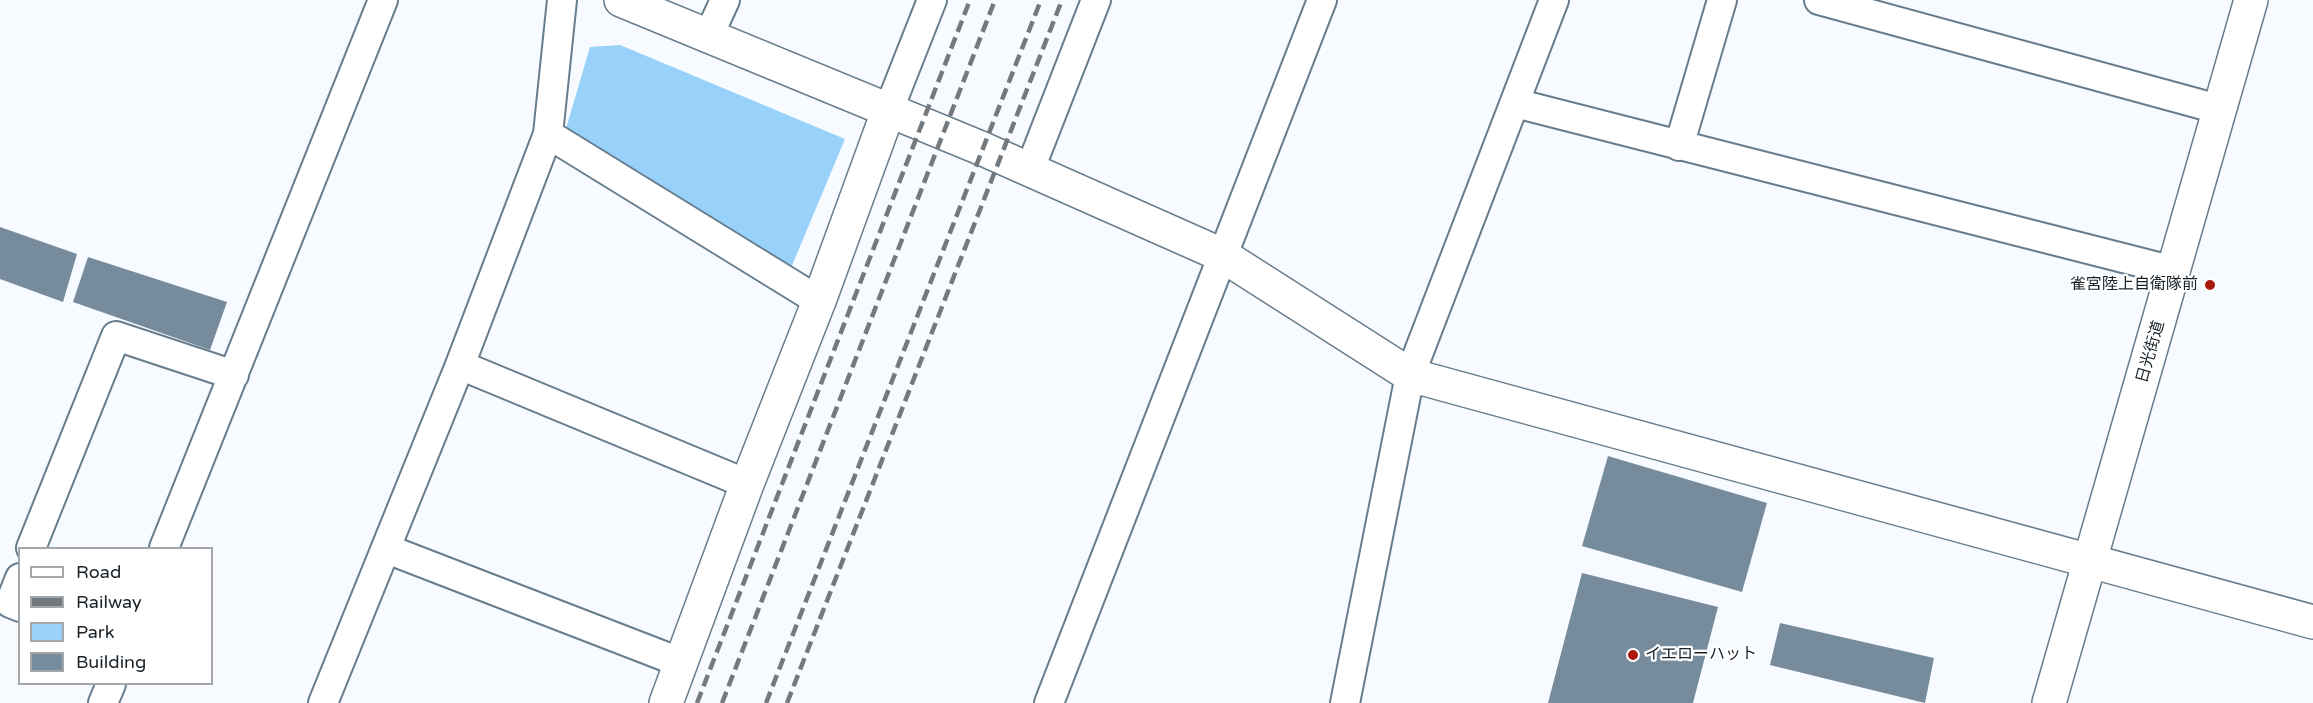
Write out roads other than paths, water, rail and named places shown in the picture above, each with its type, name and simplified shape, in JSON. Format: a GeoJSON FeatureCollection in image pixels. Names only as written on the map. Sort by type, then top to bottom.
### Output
{"type":"FeatureCollection","features":[{"type":"Feature","properties":{"kind":"main road"},"geometry":{"type":"LineString","coordinates":[[621,0],[889,109],[1222,255],[1410,375],[2313,622]]}},
{"type":"Feature","properties":{"kind":"main road","name":"日光街道"},"geometry":{"type":"LineString","coordinates":[[2049,703],[2251,0]]}},
{"type":"Feature","properties":{"kind":"main road"},"geometry":{"type":"LineString","coordinates":[[666,703],[747,484],[819,301],[889,109]]}},
{"type":"Feature","properties":{"kind":"street"},"geometry":{"type":"LineString","coordinates":[[165,547],[382,0]]}},
{"type":"Feature","properties":{"kind":"street"},"geometry":{"type":"LineString","coordinates":[[323,703],[460,365],[548,134],[562,0]]}},
{"type":"Feature","properties":{"kind":"street"},"geometry":{"type":"LineString","coordinates":[[709,35],[725,0]]}},
{"type":"Feature","properties":{"kind":"street"},"geometry":{"type":"LineString","coordinates":[[889,109],[932,0]]}},
{"type":"Feature","properties":{"kind":"street"},"geometry":{"type":"LineString","coordinates":[[1030,169],[1096,0]]}},
{"type":"Feature","properties":{"kind":"street"},"geometry":{"type":"LineString","coordinates":[[1049,703],[1322,0]]}},
{"type":"Feature","properties":{"kind":"street"},"geometry":{"type":"LineString","coordinates":[[1345,703],[1410,375],[1554,0]]}},
{"type":"Feature","properties":{"kind":"street"},"geometry":{"type":"LineString","coordinates":[[1679,146],[1722,0]]}},
{"type":"Feature","properties":{"kind":"street"},"geometry":{"type":"LineString","coordinates":[[1820,0],[2218,109]]}},
{"type":"Feature","properties":{"kind":"street"},"geometry":{"type":"LineString","coordinates":[[1515,103],[2174,271]]}},
{"type":"Feature","properties":{"kind":"street"},"geometry":{"type":"LineString","coordinates":[[548,134],[819,301]]}},
{"type":"Feature","properties":{"kind":"street"},"geometry":{"type":"LineString","coordinates":[[32,547],[116,336],[234,375]]}},
{"type":"Feature","properties":{"kind":"street"},"geometry":{"type":"LineString","coordinates":[[460,365],[747,484]]}},
{"type":"Feature","properties":{"kind":"street"},"geometry":{"type":"LineString","coordinates":[[387,549],[682,663]]}},
{"type":"Feature","properties":{"kind":"street"},"geometry":{"type":"LineString","coordinates":[[18,583],[10,603],[18,606]]}},
{"type":"Feature","properties":{"kind":"street"},"geometry":{"type":"LineString","coordinates":[[103,703],[111,685]]}},
{"type":"Feature","properties":{"kind":"railway"},"geometry":{"type":"LineString","coordinates":[[697,703],[970,0]]}},
{"type":"Feature","properties":{"kind":"railway"},"geometry":{"type":"LineString","coordinates":[[722,703],[995,0]]}},
{"type":"Feature","properties":{"kind":"railway"},"geometry":{"type":"LineString","coordinates":[[766,703],[1041,0]]}},
{"type":"Feature","properties":{"kind":"railway"},"geometry":{"type":"LineString","coordinates":[[787,703],[1062,0]]}},
{"type":"Feature","properties":{"kind":"place","name":"雀宮陸上自衛隊前"},"geometry":{"type":"Point","coordinates":[2210,285]}},
{"type":"Feature","properties":{"kind":"place","name":"イエローハット"},"geometry":{"type":"Point","coordinates":[1633,655]}}]}
